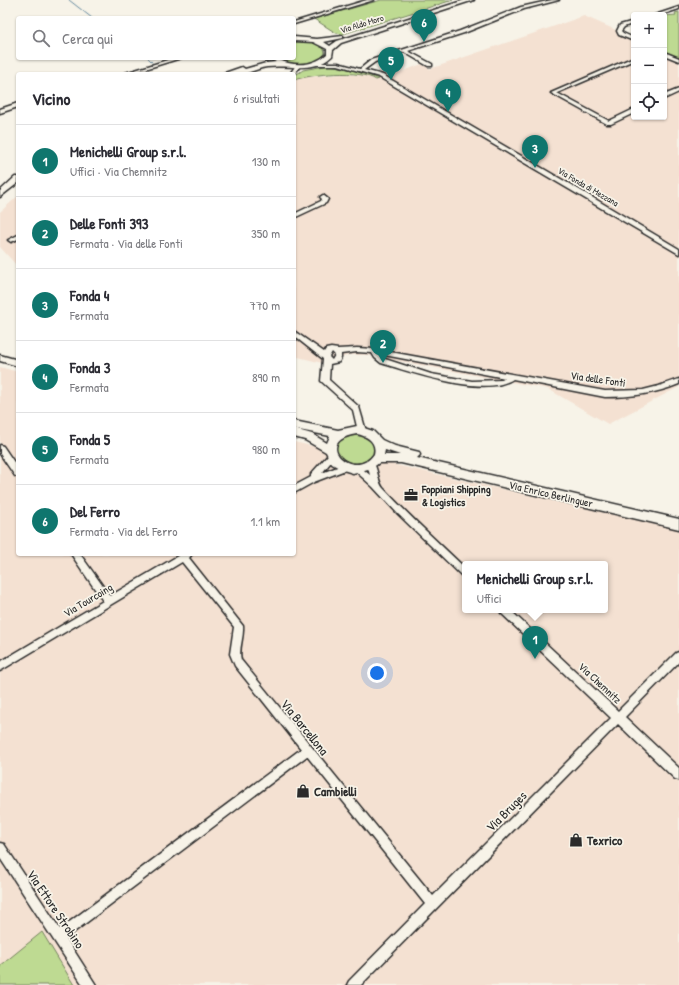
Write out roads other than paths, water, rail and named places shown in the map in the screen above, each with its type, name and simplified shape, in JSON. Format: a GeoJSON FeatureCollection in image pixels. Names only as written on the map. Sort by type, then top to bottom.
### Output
{"type":"FeatureCollection","features":[{"type":"Feature","properties":{"kind":"main road","name":"Via Aldo Moro"},"geometry":{"type":"LineString","coordinates":[[296,39],[317,41],[337,39],[460,0]]}},
{"type":"Feature","properties":{"kind":"main road","name":"Via Aldo Moro"},"geometry":{"type":"LineString","coordinates":[[243,72],[266,65],[284,64],[298,66],[313,64],[324,60],[339,42],[471,0]]}},
{"type":"Feature","properties":{"kind":"main road","name":"Via Aldo Moro"},"geometry":{"type":"LineString","coordinates":[[317,41],[330,52]]}},
{"type":"Feature","properties":{"kind":"main road"},"geometry":{"type":"LineString","coordinates":[[231,72],[265,60]]}},
{"type":"Feature","properties":{"kind":"main road","name":"Via Aldo Moro"},"geometry":{"type":"LineString","coordinates":[[277,60],[284,64]]}},
{"type":"Feature","properties":{"kind":"main road"},"geometry":{"type":"LineString","coordinates":[[0,187],[16,174]]}},
{"type":"Feature","properties":{"kind":"main road"},"geometry":{"type":"LineString","coordinates":[[0,195],[16,181]]}},
{"type":"Feature","properties":{"kind":"main road"},"geometry":{"type":"LineString","coordinates":[[0,352],[16,356]]}},
{"type":"Feature","properties":{"kind":"main road"},"geometry":{"type":"LineString","coordinates":[[0,358],[16,362]]}},
{"type":"Feature","properties":{"kind":"main road"},"geometry":{"type":"LineString","coordinates":[[296,425],[338,434],[357,431]]}},
{"type":"Feature","properties":{"kind":"main road","name":"Via Enrico Berlinguer"},"geometry":{"type":"LineString","coordinates":[[357,431],[372,436],[379,443],[406,453],[679,516]]}},
{"type":"Feature","properties":{"kind":"main road"},"geometry":{"type":"LineString","coordinates":[[296,433],[308,437],[330,453],[345,467]]}},
{"type":"Feature","properties":{"kind":"main road"},"geometry":{"type":"LineString","coordinates":[[330,453],[332,441],[338,434]]}},
{"type":"Feature","properties":{"kind":"main road"},"geometry":{"type":"LineString","coordinates":[[374,462],[380,451],[379,443]]}},
{"type":"Feature","properties":{"kind":"main road","name":"Via Enrico Berlinguer"},"geometry":{"type":"LineString","coordinates":[[345,467],[356,468],[374,462],[401,459],[679,524]]}},
{"type":"Feature","properties":{"kind":"street"},"geometry":{"type":"LineString","coordinates":[[296,22],[372,0]]}},
{"type":"Feature","properties":{"kind":"street"},"geometry":{"type":"LineString","coordinates":[[530,0],[539,4]]}},
{"type":"Feature","properties":{"kind":"street"},"geometry":{"type":"LineString","coordinates":[[362,69],[373,61],[523,8],[556,0]]}},
{"type":"Feature","properties":{"kind":"street"},"geometry":{"type":"LineString","coordinates":[[666,12],[679,8]]}},
{"type":"Feature","properties":{"kind":"street"},"geometry":{"type":"LineString","coordinates":[[631,23],[622,26],[619,31],[621,34],[631,39]]}},
{"type":"Feature","properties":{"kind":"street"},"geometry":{"type":"LineString","coordinates":[[404,51],[430,65]]}},
{"type":"Feature","properties":{"kind":"street"},"geometry":{"type":"LineString","coordinates":[[330,52],[346,65]]}},
{"type":"Feature","properties":{"kind":"street"},"geometry":{"type":"LineString","coordinates":[[667,54],[679,60]]}},
{"type":"Feature","properties":{"kind":"street"},"geometry":{"type":"LineString","coordinates":[[631,59],[553,93],[609,122],[631,112]]}},
{"type":"Feature","properties":{"kind":"street"},"geometry":{"type":"LineString","coordinates":[[131,72],[172,60]]}},
{"type":"Feature","properties":{"kind":"street"},"geometry":{"type":"LineString","coordinates":[[313,64],[332,63],[346,65]]}},
{"type":"Feature","properties":{"kind":"street","name":"Via Fonda di Mezzana"},"geometry":{"type":"LineString","coordinates":[[346,65],[381,76],[679,252]]}},
{"type":"Feature","properties":{"kind":"street"},"geometry":{"type":"LineString","coordinates":[[294,72],[298,66]]}},
{"type":"Feature","properties":{"kind":"street"},"geometry":{"type":"LineString","coordinates":[[667,96],[679,90]]}},
{"type":"Feature","properties":{"kind":"street"},"geometry":{"type":"LineString","coordinates":[[0,111],[16,106]]}},
{"type":"Feature","properties":{"kind":"street"},"geometry":{"type":"LineString","coordinates":[[296,215],[323,203],[325,200],[323,197]]}},
{"type":"Feature","properties":{"kind":"street"},"geometry":{"type":"LineString","coordinates":[[11,240],[16,238]]}},
{"type":"Feature","properties":{"kind":"street"},"geometry":{"type":"LineString","coordinates":[[296,334],[316,349],[333,356],[326,371],[326,383],[354,407],[358,416],[357,431]]}},
{"type":"Feature","properties":{"kind":"street","name":"Via delle Fonti"},"geometry":{"type":"LineString","coordinates":[[333,356],[363,350],[374,351],[605,394],[628,395],[648,393],[679,381]]}},
{"type":"Feature","properties":{"kind":"street"},"geometry":{"type":"LineString","coordinates":[[374,351],[383,362],[430,376],[472,383],[504,382],[512,376]]}},
{"type":"Feature","properties":{"kind":"street"},"geometry":{"type":"LineString","coordinates":[[0,448],[16,471]]}},
{"type":"Feature","properties":{"kind":"street"},"geometry":{"type":"LineString","coordinates":[[311,480],[330,453]]}},
{"type":"Feature","properties":{"kind":"street"},"geometry":{"type":"LineString","coordinates":[[374,462],[376,485]]}},
{"type":"Feature","properties":{"kind":"street"},"geometry":{"type":"LineString","coordinates":[[296,489],[311,480],[345,467]]}},
{"type":"Feature","properties":{"kind":"street"},"geometry":{"type":"LineString","coordinates":[[356,468],[376,485],[401,512],[462,570]]}},
{"type":"Feature","properties":{"kind":"street"},"geometry":{"type":"LineString","coordinates":[[76,556],[109,602]]}},
{"type":"Feature","properties":{"kind":"street","name":"Via Tourcoing"},"geometry":{"type":"LineString","coordinates":[[0,667],[183,556]]}},
{"type":"Feature","properties":{"kind":"street","name":"Via Barcellona"},"geometry":{"type":"LineString","coordinates":[[186,556],[238,626],[239,631],[235,647],[235,659],[433,905]]}},
{"type":"Feature","properties":{"kind":"street","name":"Via Chemnitz"},"geometry":{"type":"LineString","coordinates":[[507,613],[679,774]]}},
{"type":"Feature","properties":{"kind":"street","name":"Via Bruges"},"geometry":{"type":"LineString","coordinates":[[353,985],[679,656]]}},
{"type":"Feature","properties":{"kind":"street"},"geometry":{"type":"LineString","coordinates":[[58,937],[307,750]]}},
{"type":"Feature","properties":{"kind":"street","name":"Via Ettore Strobino"},"geometry":{"type":"LineString","coordinates":[[0,848],[90,985]]}},
{"type":"Feature","properties":{"kind":"waterway"},"geometry":{"type":"LineString","coordinates":[[69,0],[89,16]]}},
{"type":"Feature","properties":{"kind":"place","name":"Del Ferro"},"geometry":{"type":"Point","coordinates":[424,42]}},
{"type":"Feature","properties":{"kind":"place","name":"Fonda 5"},"geometry":{"type":"Point","coordinates":[391,80]}},
{"type":"Feature","properties":{"kind":"place","name":"Fonda 3"},"geometry":{"type":"Point","coordinates":[448,112]}},
{"type":"Feature","properties":{"kind":"place","name":"Fonda 4"},"geometry":{"type":"Point","coordinates":[535,168]}},
{"type":"Feature","properties":{"kind":"place","name":"Delle Fonti 393"},"geometry":{"type":"Point","coordinates":[383,363]}},
{"type":"Feature","properties":{"kind":"place","name":"Foppiani Shipping & Logistics"},"geometry":{"type":"Point","coordinates":[411,495]}},
{"type":"Feature","properties":{"kind":"place","name":"Menichelli Group s.r.l."},"geometry":{"type":"Point","coordinates":[535,659]}},
{"type":"Feature","properties":{"kind":"place","name":"Cambielli"},"geometry":{"type":"Point","coordinates":[303,791]}},
{"type":"Feature","properties":{"kind":"place","name":"Texrico"},"geometry":{"type":"Point","coordinates":[576,840]}}]}
